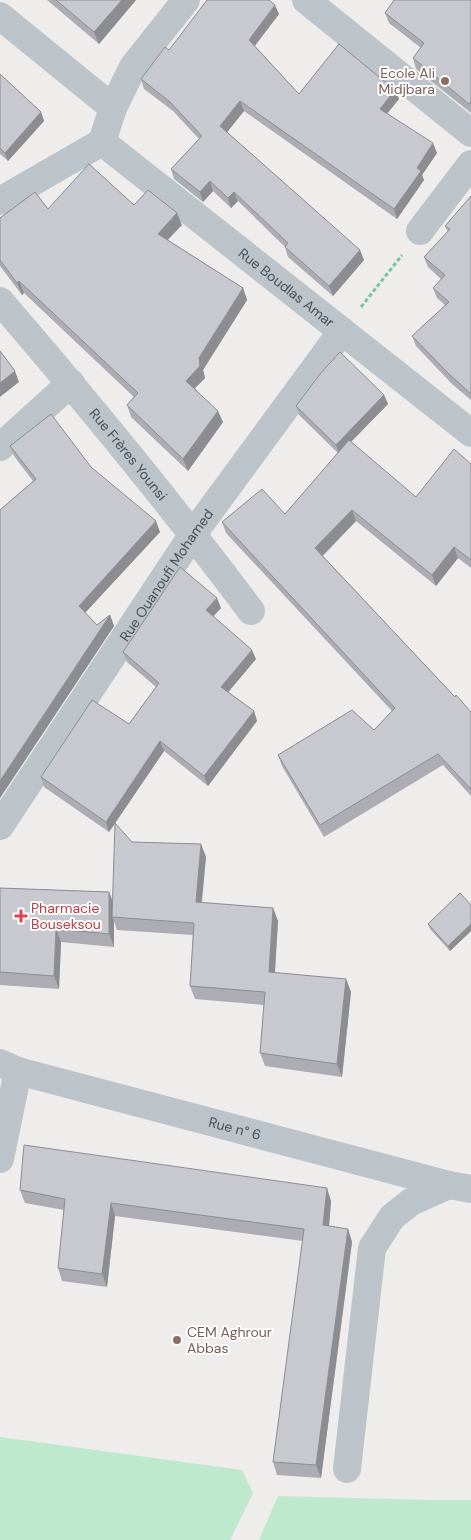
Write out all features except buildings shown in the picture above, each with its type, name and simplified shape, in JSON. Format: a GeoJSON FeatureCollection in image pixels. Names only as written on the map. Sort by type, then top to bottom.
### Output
{"type":"FeatureCollection","features":[{"type":"Feature","properties":{"kind":"street"},"geometry":{"type":"LineString","coordinates":[[0,201],[102,142],[113,108],[133,67],[186,0]]}},
{"type":"Feature","properties":{"kind":"street"},"geometry":{"type":"LineString","coordinates":[[306,0],[471,133]]}},
{"type":"Feature","properties":{"kind":"street"},"geometry":{"type":"LineString","coordinates":[[0,16],[113,108]]}},
{"type":"Feature","properties":{"kind":"street","name":"Rue Boudlas Amar"},"geometry":{"type":"LineString","coordinates":[[102,142],[471,433]]}},
{"type":"Feature","properties":{"kind":"street"},"geometry":{"type":"LineString","coordinates":[[420,231],[471,164]]}},
{"type":"Feature","properties":{"kind":"street","name":"Rue Frères Younsi"},"geometry":{"type":"LineString","coordinates":[[0,301],[71,383],[194,534],[251,611]]}},
{"type":"Feature","properties":{"kind":"street","name":"Rue Ouanoufi Mohamed"},"geometry":{"type":"LineString","coordinates":[[0,826],[194,534],[342,331]]}},
{"type":"Feature","properties":{"kind":"street"},"geometry":{"type":"LineString","coordinates":[[0,447],[71,383]]}},
{"type":"Feature","properties":{"kind":"street"},"geometry":{"type":"LineString","coordinates":[[0,1159],[9,1067]]}},
{"type":"Feature","properties":{"kind":"street","name":"Rue n° 6"},"geometry":{"type":"LineString","coordinates":[[9,1067],[460,1187]]}},
{"type":"Feature","properties":{"kind":"street"},"geometry":{"type":"LineString","coordinates":[[347,1469],[372,1248],[392,1217],[410,1202],[460,1187]]}},
{"type":"Feature","properties":{"kind":"path"},"geometry":{"type":"LineString","coordinates":[[342,331],[420,231]]}},
{"type":"Feature","properties":{"kind":"green space"},"geometry":{"type":"Polygon","coordinates":[[[0,1437],[242,1470],[253,1493],[230,1540],[0,1540],[0,1437]]]}},
{"type":"Feature","properties":{"kind":"green space"},"geometry":{"type":"Polygon","coordinates":[[[278,1496],[471,1500],[471,1540],[259,1540],[278,1496]]]}},
{"type":"Feature","properties":{"kind":"place","name":"Ecole Ali Midjbara"},"geometry":{"type":"Point","coordinates":[445,81]}},
{"type":"Feature","properties":{"kind":"place","name":"Pharmacie Bouseksou"},"geometry":{"type":"Point","coordinates":[21,916]}},
{"type":"Feature","properties":{"kind":"place","name":"CEM Aghrour Abbas"},"geometry":{"type":"Point","coordinates":[177,1340]}}]}
